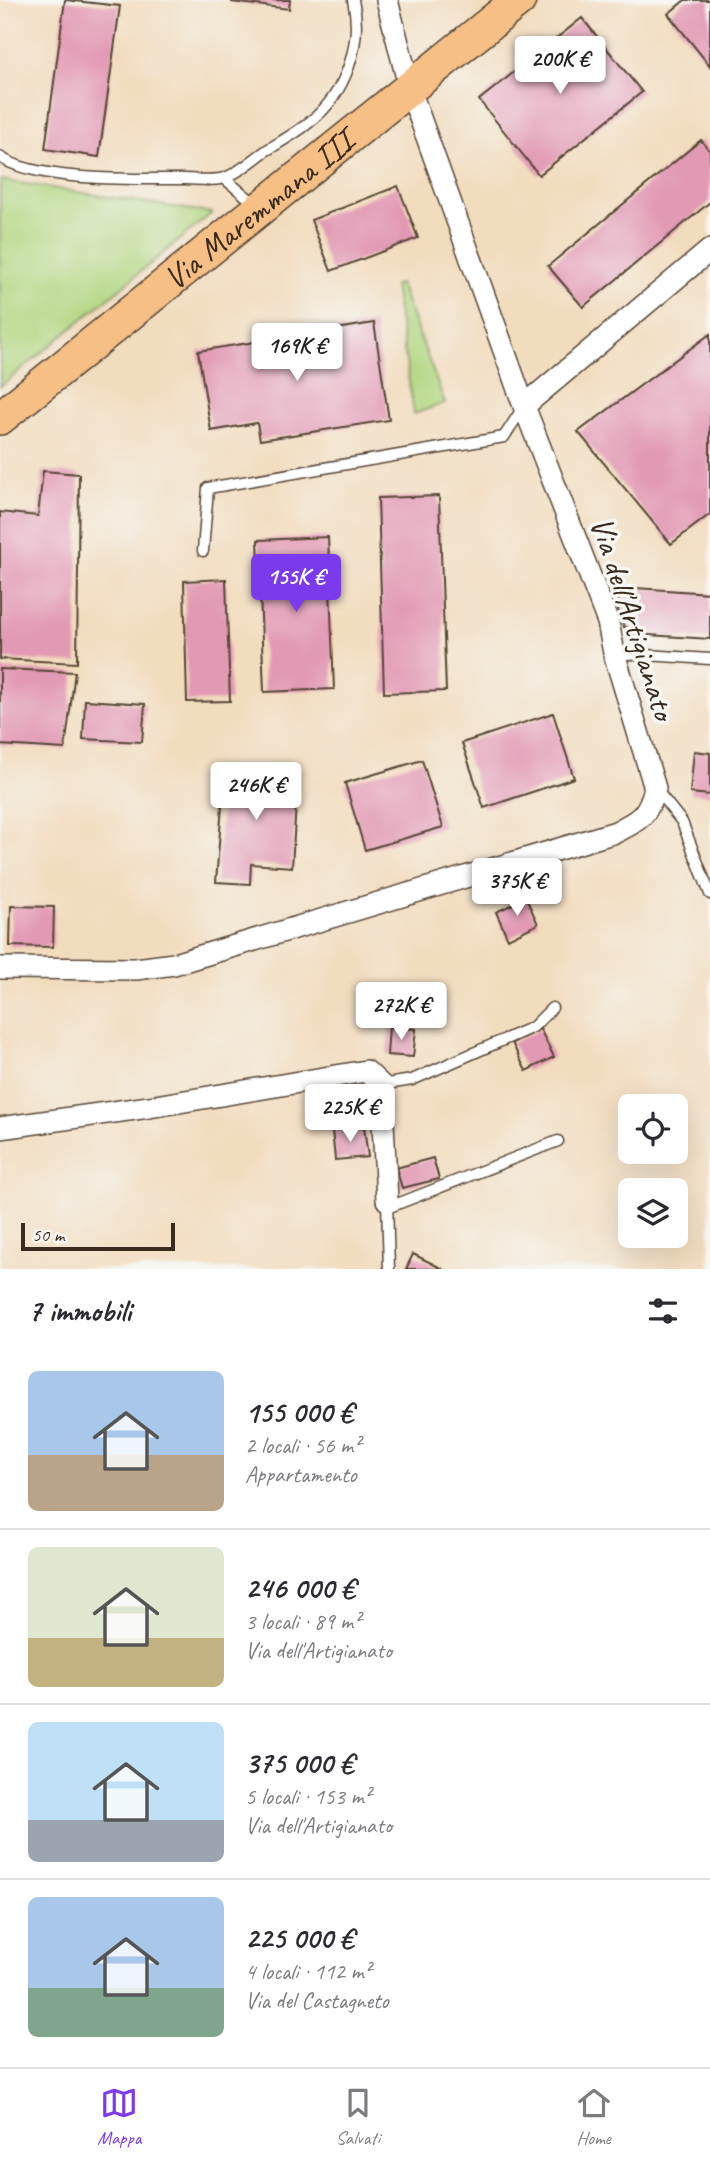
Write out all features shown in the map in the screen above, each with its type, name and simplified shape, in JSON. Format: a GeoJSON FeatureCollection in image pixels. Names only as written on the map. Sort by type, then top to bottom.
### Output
{"type":"FeatureCollection","features":[{"type":"Feature","properties":{"kind":"main road","name":"Via Maremmana III"},"geometry":{"type":"LineString","coordinates":[[0,418],[519,0]]}},
{"type":"Feature","properties":{"kind":"street","name":"Via dell'Artigianato"},"geometry":{"type":"LineString","coordinates":[[387,0],[410,90],[524,406],[608,622],[614,653],[655,788]]}},
{"type":"Feature","properties":{"kind":"street"},"geometry":{"type":"LineString","coordinates":[[524,406],[710,250]]}},
{"type":"Feature","properties":{"kind":"street"},"geometry":{"type":"LineString","coordinates":[[0,968],[136,969],[174,964],[616,832],[650,809],[655,788]]}},
{"type":"Feature","properties":{"kind":"street"},"geometry":{"type":"LineString","coordinates":[[0,1128],[149,1107],[366,1070],[381,1085],[387,1204]]}},
{"type":"Feature","properties":{"kind":"lane"},"geometry":{"type":"LineString","coordinates":[[0,157],[23,168],[86,176],[133,179],[225,178],[310,122],[341,86],[351,60],[355,30],[353,0]]}},
{"type":"Feature","properties":{"kind":"lane"},"geometry":{"type":"LineString","coordinates":[[225,178],[261,209]]}},
{"type":"Feature","properties":{"kind":"lane"},"geometry":{"type":"LineString","coordinates":[[203,551],[208,488],[504,437],[524,406]]}},
{"type":"Feature","properties":{"kind":"lane"},"geometry":{"type":"LineString","coordinates":[[614,653],[710,659]]}},
{"type":"Feature","properties":{"kind":"lane"},"geometry":{"type":"LineString","coordinates":[[655,788],[682,822],[710,893]]}},
{"type":"Feature","properties":{"kind":"lane"},"geometry":{"type":"LineString","coordinates":[[381,1085],[412,1080],[533,1027],[552,1008]]}},
{"type":"Feature","properties":{"kind":"lane"},"geometry":{"type":"LineString","coordinates":[[389,1269],[387,1204],[558,1142]]}},
{"type":"Feature","properties":{"kind":"green space"},"geometry":{"type":"Polygon","coordinates":[[[0,180],[212,213],[0,387],[0,180]]]}},
{"type":"Feature","properties":{"kind":"green space"},"geometry":{"type":"Polygon","coordinates":[[[400,284],[445,403],[414,414],[394,285],[400,284]]]}},
{"type":"Feature","properties":{"kind":"building"},"geometry":{"type":"Polygon","coordinates":[[[65,0],[120,6],[99,157],[45,149],[65,0]]]}},
{"type":"Feature","properties":{"kind":"building"},"geometry":{"type":"Polygon","coordinates":[[[232,0],[290,0],[289,9],[232,0]]]}},
{"type":"Feature","properties":{"kind":"building"},"geometry":{"type":"Polygon","coordinates":[[[685,0],[710,0],[710,66],[668,14],[685,0]]]}},
{"type":"Feature","properties":{"kind":"building"},"geometry":{"type":"Polygon","coordinates":[[[582,18],[642,92],[539,175],[479,100],[582,18]]]}},
{"type":"Feature","properties":{"kind":"building"},"geometry":{"type":"Polygon","coordinates":[[[701,140],[710,151],[710,202],[583,307],[548,266],[701,140]]]}},
{"type":"Feature","properties":{"kind":"building"},"geometry":{"type":"Polygon","coordinates":[[[398,186],[418,238],[331,271],[311,220],[398,186]]]}},
{"type":"Feature","properties":{"kind":"building"},"geometry":{"type":"Polygon","coordinates":[[[374,323],[389,420],[260,440],[257,423],[211,431],[198,351],[374,323]]]}},
{"type":"Feature","properties":{"kind":"building"},"geometry":{"type":"Polygon","coordinates":[[[710,334],[710,514],[671,544],[578,432],[710,334]]]}},
{"type":"Feature","properties":{"kind":"building"},"geometry":{"type":"Polygon","coordinates":[[[43,471],[79,474],[77,663],[0,659],[0,512],[38,516],[43,471]]]}},
{"type":"Feature","properties":{"kind":"building"},"geometry":{"type":"Polygon","coordinates":[[[439,496],[446,691],[384,693],[378,498],[439,496]]]}},
{"type":"Feature","properties":{"kind":"building"},"geometry":{"type":"Polygon","coordinates":[[[328,537],[334,689],[264,692],[258,540],[328,537]]]}},
{"type":"Feature","properties":{"kind":"building"},"geometry":{"type":"Polygon","coordinates":[[[226,579],[230,701],[187,702],[184,581],[226,579]]]}},
{"type":"Feature","properties":{"kind":"building"},"geometry":{"type":"Polygon","coordinates":[[[620,587],[710,593],[710,639],[633,634],[631,628],[624,627],[618,610],[620,587]]]}},
{"type":"Feature","properties":{"kind":"building"},"geometry":{"type":"Polygon","coordinates":[[[0,669],[75,672],[65,749],[0,745],[0,669]]]}},
{"type":"Feature","properties":{"kind":"building"},"geometry":{"type":"Polygon","coordinates":[[[85,700],[145,704],[142,742],[83,739],[85,700]]]}},
{"type":"Feature","properties":{"kind":"building"},"geometry":{"type":"Polygon","coordinates":[[[553,713],[574,778],[484,808],[462,743],[553,713]]]}},
{"type":"Feature","properties":{"kind":"building"},"geometry":{"type":"Polygon","coordinates":[[[694,751],[710,753],[710,795],[690,793],[694,751]]]}},
{"type":"Feature","properties":{"kind":"building"},"geometry":{"type":"Polygon","coordinates":[[[422,760],[443,827],[365,850],[345,783],[422,760]]]}},
{"type":"Feature","properties":{"kind":"building"},"geometry":{"type":"Polygon","coordinates":[[[225,767],[298,772],[292,867],[251,864],[250,884],[216,882],[225,767]]]}},
{"type":"Feature","properties":{"kind":"building"},"geometry":{"type":"Polygon","coordinates":[[[526,898],[538,924],[508,939],[496,912],[526,898]]]}},
{"type":"Feature","properties":{"kind":"building"},"geometry":{"type":"Polygon","coordinates":[[[11,906],[54,907],[53,947],[10,946],[11,906]]]}},
{"type":"Feature","properties":{"kind":"building"},"geometry":{"type":"Polygon","coordinates":[[[389,1027],[416,1029],[413,1057],[387,1055],[389,1027]]]}},
{"type":"Feature","properties":{"kind":"building"},"geometry":{"type":"Polygon","coordinates":[[[540,1029],[554,1057],[526,1071],[512,1043],[540,1029]]]}},
{"type":"Feature","properties":{"kind":"building"},"geometry":{"type":"Polygon","coordinates":[[[364,1127],[368,1157],[335,1160],[332,1130],[364,1127]]]}},
{"type":"Feature","properties":{"kind":"building"},"geometry":{"type":"Polygon","coordinates":[[[433,1158],[439,1179],[402,1188],[396,1168],[433,1158]]]}},
{"type":"Feature","properties":{"kind":"building"},"geometry":{"type":"Polygon","coordinates":[[[413,1254],[443,1269],[406,1269],[413,1254]]]}}]}
